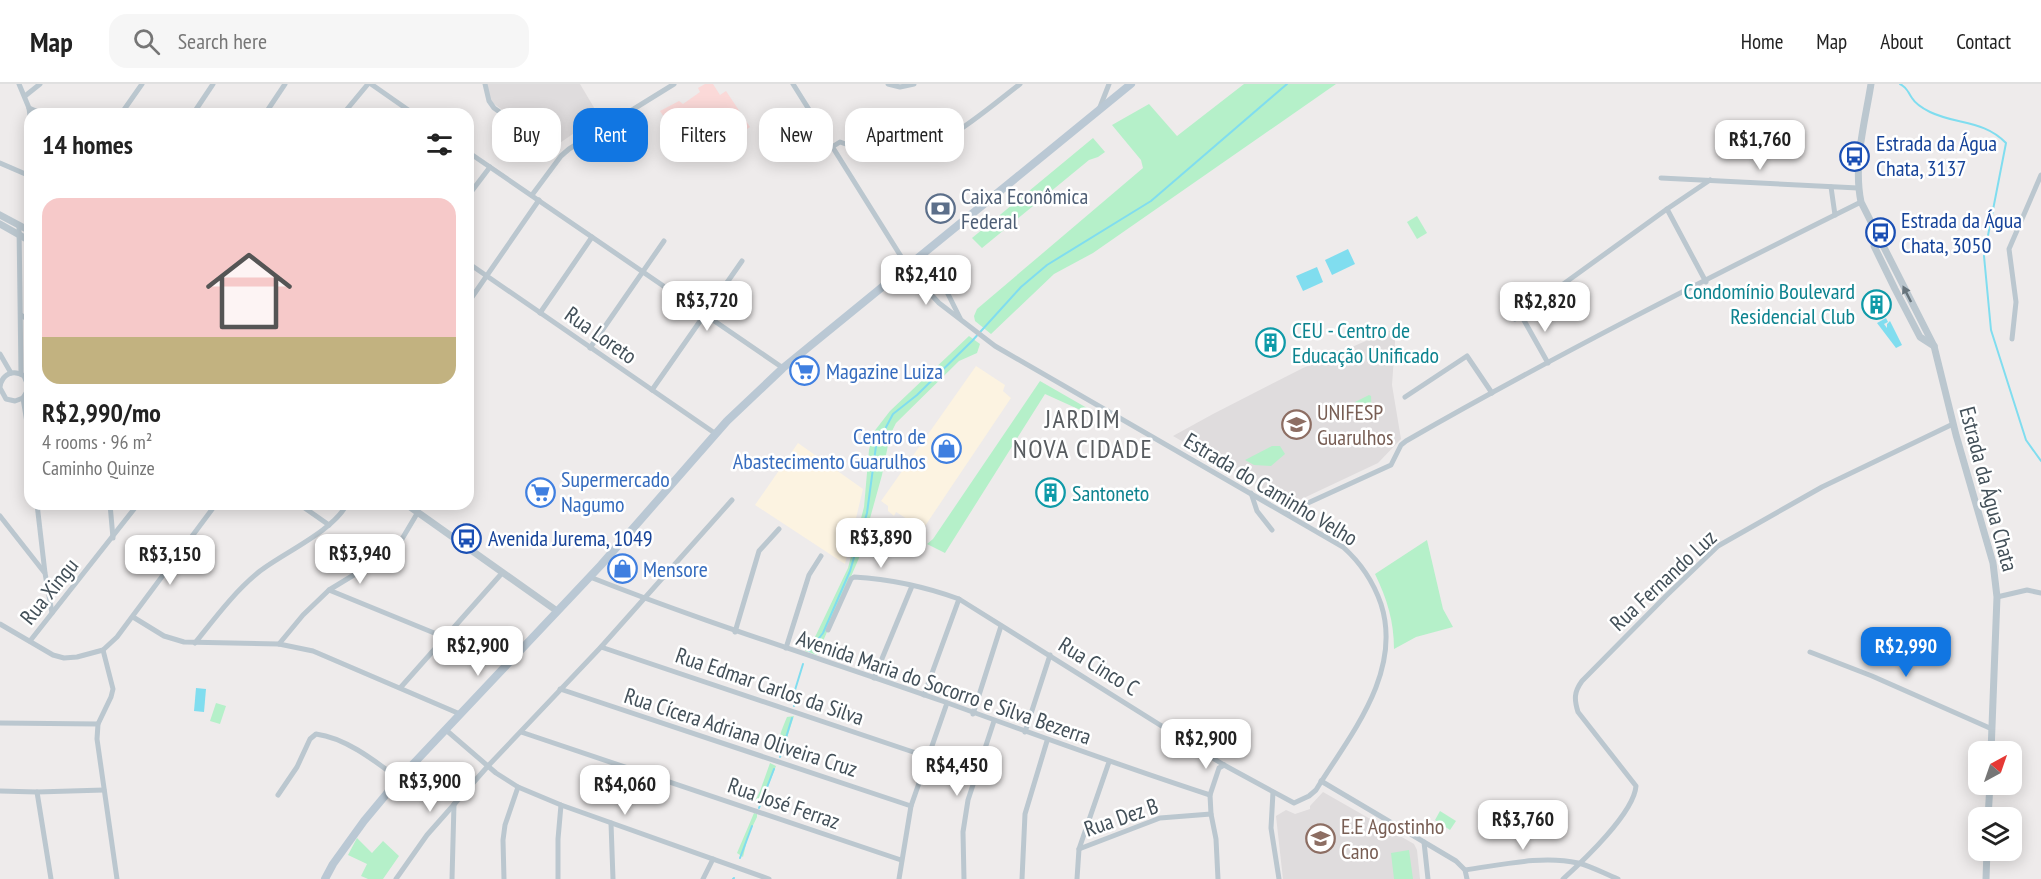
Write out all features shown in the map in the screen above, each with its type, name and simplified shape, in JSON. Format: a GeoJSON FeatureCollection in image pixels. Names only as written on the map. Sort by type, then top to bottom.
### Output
{"type":"FeatureCollection","features":[{"type":"Feature","properties":{"kind":"main road"},"geometry":{"type":"LineString","coordinates":[[1097,113],[1124,84]]}},
{"type":"Feature","properties":{"kind":"main road"},"geometry":{"type":"LineString","coordinates":[[326,879],[333,864],[364,821],[399,779],[590,577],[716,434],[783,368],[1131,84]]}},
{"type":"Feature","properties":{"kind":"street"},"geometry":{"type":"LineString","coordinates":[[20,84],[29,108]]}},
{"type":"Feature","properties":{"kind":"street"},"geometry":{"type":"LineString","coordinates":[[25,96],[40,84]]}},
{"type":"Feature","properties":{"kind":"street"},"geometry":{"type":"LineString","coordinates":[[125,108],[142,84]]}},
{"type":"Feature","properties":{"kind":"street"},"geometry":{"type":"LineString","coordinates":[[197,108],[213,84]]}},
{"type":"Feature","properties":{"kind":"street"},"geometry":{"type":"LineString","coordinates":[[270,108],[285,84]]}},
{"type":"Feature","properties":{"kind":"street"},"geometry":{"type":"LineString","coordinates":[[349,108],[369,84],[405,108]]}},
{"type":"Feature","properties":{"kind":"street"},"geometry":{"type":"LineString","coordinates":[[485,84],[489,101],[494,108]]}},
{"type":"Feature","properties":{"kind":"street"},"geometry":{"type":"LineString","coordinates":[[532,195],[568,149],[674,84]]}},
{"type":"Feature","properties":{"kind":"street","name":"Estrada do Caminho Velho"},"geometry":{"type":"LineString","coordinates":[[794,84],[808,108]]}},
{"type":"Feature","properties":{"kind":"street"},"geometry":{"type":"LineString","coordinates":[[888,84],[900,87],[914,84]]}},
{"type":"Feature","properties":{"kind":"street"},"geometry":{"type":"LineString","coordinates":[[833,146],[840,142],[893,155],[922,151],[950,136],[1020,84]]}},
{"type":"Feature","properties":{"kind":"street"},"geometry":{"type":"LineString","coordinates":[[1097,113],[1110,84]]}},
{"type":"Feature","properties":{"kind":"street","name":"Estrada da Água Chata"},"geometry":{"type":"LineString","coordinates":[[1871,84],[1858,166],[1858,188],[1861,202],[1934,346],[1953,424],[1993,563],[1997,597],[1991,741]]}},
{"type":"Feature","properties":{"kind":"street","name":"Estrada do Caminho Velho"},"geometry":{"type":"LineString","coordinates":[[833,149],[916,281],[984,339],[1286,513],[1353,555],[1372,583],[1385,616],[1386,654],[1377,686],[1321,781]]}},
{"type":"Feature","properties":{"kind":"street"},"geometry":{"type":"LineString","coordinates":[[474,156],[783,368]]}},
{"type":"Feature","properties":{"kind":"street"},"geometry":{"type":"LineString","coordinates":[[0,163],[24,173]]}},
{"type":"Feature","properties":{"kind":"street"},"geometry":{"type":"LineString","coordinates":[[474,188],[490,167]]}},
{"type":"Feature","properties":{"kind":"street"},"geometry":{"type":"LineString","coordinates":[[2012,339],[2016,302],[2009,249],[2041,175]]}},
{"type":"Feature","properties":{"kind":"street"},"geometry":{"type":"LineString","coordinates":[[1661,178],[1858,188]]}},
{"type":"Feature","properties":{"kind":"street"},"geometry":{"type":"LineString","coordinates":[[1515,319],[1710,180]]}},
{"type":"Feature","properties":{"kind":"street"},"geometry":{"type":"LineString","coordinates":[[1831,187],[1835,215]]}},
{"type":"Feature","properties":{"kind":"street"},"geometry":{"type":"LineString","coordinates":[[474,294],[539,200]]}},
{"type":"Feature","properties":{"kind":"street"},"geometry":{"type":"LineString","coordinates":[[1286,513],[1391,465],[1401,445],[1406,441],[1548,363],[1861,202]]}},
{"type":"Feature","properties":{"kind":"street"},"geometry":{"type":"LineString","coordinates":[[1667,209],[1706,282]]}},
{"type":"Feature","properties":{"kind":"street"},"geometry":{"type":"LineString","coordinates":[[0,215],[24,228]]}},
{"type":"Feature","properties":{"kind":"street"},"geometry":{"type":"LineString","coordinates":[[0,224],[24,237]]}},
{"type":"Feature","properties":{"kind":"street"},"geometry":{"type":"LineString","coordinates":[[19,225],[21,374],[24,378]]}},
{"type":"Feature","properties":{"kind":"street"},"geometry":{"type":"LineString","coordinates":[[540,313],[592,237]]}},
{"type":"Feature","properties":{"kind":"street"},"geometry":{"type":"LineString","coordinates":[[590,348],[664,241]]}},
{"type":"Feature","properties":{"kind":"street","name":"Estrada do Caminho Velho"},"geometry":{"type":"LineString","coordinates":[[917,259],[945,288],[960,319]]}},
{"type":"Feature","properties":{"kind":"street"},"geometry":{"type":"LineString","coordinates":[[652,390],[742,261]]}},
{"type":"Feature","properties":{"kind":"street","name":"Rua Loreto"},"geometry":{"type":"LineString","coordinates":[[474,267],[716,434]]}},
{"type":"Feature","properties":{"kind":"street"},"geometry":{"type":"LineString","coordinates":[[1521,315],[1548,363]]}},
{"type":"Feature","properties":{"kind":"street"},"geometry":{"type":"LineString","coordinates":[[0,354],[11,373]]}},
{"type":"Feature","properties":{"kind":"street"},"geometry":{"type":"LineString","coordinates":[[1405,397],[1467,356],[1492,393]]}},
{"type":"Feature","properties":{"kind":"street"},"geometry":{"type":"LineString","coordinates":[[10,401],[3,396],[0,386],[2,379],[11,373],[21,374]]}},
{"type":"Feature","properties":{"kind":"street"},"geometry":{"type":"LineString","coordinates":[[0,403],[23,398],[24,404]]}},
{"type":"Feature","properties":{"kind":"street","name":"Rua Fernando Luz"},"geometry":{"type":"LineString","coordinates":[[1580,863],[1631,804],[1636,786],[1578,712],[1574,699],[1577,687],[1582,681],[1718,546],[1822,487],[1953,424]]}},
{"type":"Feature","properties":{"kind":"street"},"geometry":{"type":"LineString","coordinates":[[1170,456],[1173,449]]}},
{"type":"Feature","properties":{"kind":"street"},"geometry":{"type":"LineString","coordinates":[[1251,493],[1257,511],[1272,530]]}},
{"type":"Feature","properties":{"kind":"street"},"geometry":{"type":"LineString","coordinates":[[396,879],[427,835],[454,804],[645,599],[732,500]]}},
{"type":"Feature","properties":{"kind":"street"},"geometry":{"type":"LineString","coordinates":[[38,510],[52,614]]}},
{"type":"Feature","properties":{"kind":"street"},"geometry":{"type":"LineString","coordinates":[[111,510],[113,538]]}},
{"type":"Feature","properties":{"kind":"street","name":"Rua Xingu"},"geometry":{"type":"LineString","coordinates":[[30,641],[134,510]]}},
{"type":"Feature","properties":{"kind":"street"},"geometry":{"type":"LineString","coordinates":[[0,624],[53,655],[64,658],[103,650],[133,617],[212,510]]}},
{"type":"Feature","properties":{"kind":"street"},"geometry":{"type":"LineString","coordinates":[[308,510],[329,525]]}},
{"type":"Feature","properties":{"kind":"street"},"geometry":{"type":"LineString","coordinates":[[195,643],[258,573],[336,520],[343,510]]}},
{"type":"Feature","properties":{"kind":"street"},"geometry":{"type":"LineString","coordinates":[[415,510],[557,611]]}},
{"type":"Feature","properties":{"kind":"street"},"geometry":{"type":"LineString","coordinates":[[279,644],[303,615],[329,590],[390,553],[399,544],[418,512]]}},
{"type":"Feature","properties":{"kind":"street"},"geometry":{"type":"LineString","coordinates":[[0,516],[45,573]]}},
{"type":"Feature","properties":{"kind":"street"},"geometry":{"type":"LineString","coordinates":[[735,632],[759,550],[779,529]]}},
{"type":"Feature","properties":{"kind":"street"},"geometry":{"type":"LineString","coordinates":[[786,648],[810,575],[821,556]]}},
{"type":"Feature","properties":{"kind":"street"},"geometry":{"type":"LineString","coordinates":[[401,687],[503,572]]}},
{"type":"Feature","properties":{"kind":"street","name":"Rua Cinco C"},"geometry":{"type":"LineString","coordinates":[[828,630],[852,578],[856,576],[927,588],[959,599],[1224,765],[1288,801],[1299,801],[1309,796],[1321,781]]}},
{"type":"Feature","properties":{"kind":"street","name":"Avenida Maria do Socorro e Silva Bezerra"},"geometry":{"type":"LineString","coordinates":[[590,577],[735,632],[947,703],[1047,741],[1210,795]]}},
{"type":"Feature","properties":{"kind":"street"},"geometry":{"type":"LineString","coordinates":[[874,678],[912,586]]}},
{"type":"Feature","properties":{"kind":"street"},"geometry":{"type":"LineString","coordinates":[[329,590],[444,637]]}},
{"type":"Feature","properties":{"kind":"street"},"geometry":{"type":"LineString","coordinates":[[1997,597],[2027,590],[2041,593]]}},
{"type":"Feature","properties":{"kind":"street"},"geometry":{"type":"LineString","coordinates":[[924,695],[959,599]]}},
{"type":"Feature","properties":{"kind":"street"},"geometry":{"type":"LineString","coordinates":[[133,617],[164,636],[184,642],[279,644],[313,651],[460,714]]}},
{"type":"Feature","properties":{"kind":"street"},"geometry":{"type":"LineString","coordinates":[[973,714],[1001,626]]}},
{"type":"Feature","properties":{"kind":"street","name":"Rua Edmar Carlos da Silva"},"geometry":{"type":"LineString","coordinates":[[601,647],[928,757]]}},
{"type":"Feature","properties":{"kind":"street"},"geometry":{"type":"LineString","coordinates":[[103,650],[113,689],[98,724],[97,739],[117,879]]}},
{"type":"Feature","properties":{"kind":"street"},"geometry":{"type":"LineString","coordinates":[[1810,652],[1872,676],[1992,729]]}},
{"type":"Feature","properties":{"kind":"street"},"geometry":{"type":"LineString","coordinates":[[1024,732],[1050,655]]}},
{"type":"Feature","properties":{"kind":"street","name":"Rua Cícera Adriana Oliveira Cruz"},"geometry":{"type":"LineString","coordinates":[[560,689],[911,806]]}},
{"type":"Feature","properties":{"kind":"street"},"geometry":{"type":"LineString","coordinates":[[899,879],[911,806],[947,703]]}},
{"type":"Feature","properties":{"kind":"street"},"geometry":{"type":"LineString","coordinates":[[964,879],[963,832],[968,800],[994,721]]}},
{"type":"Feature","properties":{"kind":"street"},"geometry":{"type":"LineString","coordinates":[[0,723],[98,724]]}},
{"type":"Feature","properties":{"kind":"street"},"geometry":{"type":"LineString","coordinates":[[446,730],[488,766],[518,787],[561,805],[713,859],[755,877],[769,879]]}},
{"type":"Feature","properties":{"kind":"street","name":"Rua José Ferraz"},"geometry":{"type":"LineString","coordinates":[[521,732],[901,860]]}},
{"type":"Feature","properties":{"kind":"street"},"geometry":{"type":"LineString","coordinates":[[278,795],[297,767],[310,739],[316,734],[327,736],[353,748],[399,779]]}},
{"type":"Feature","properties":{"kind":"street"},"geometry":{"type":"LineString","coordinates":[[1022,879],[1025,814],[1047,741]]}},
{"type":"Feature","properties":{"kind":"street"},"geometry":{"type":"LineString","coordinates":[[1077,879],[1079,849],[1109,762]]}},
{"type":"Feature","properties":{"kind":"street"},"geometry":{"type":"LineString","coordinates":[[1218,879],[1216,839],[1210,795],[1219,768],[1224,765]]}},
{"type":"Feature","properties":{"kind":"street"},"geometry":{"type":"LineString","coordinates":[[1321,781],[1456,861],[1465,870],[1467,879]]}},
{"type":"Feature","properties":{"kind":"street"},"geometry":{"type":"LineString","coordinates":[[504,879],[504,832],[508,813],[518,787]]}},
{"type":"Feature","properties":{"kind":"street"},"geometry":{"type":"LineString","coordinates":[[0,791],[104,790]]}},
{"type":"Feature","properties":{"kind":"street"},"geometry":{"type":"LineString","coordinates":[[37,792],[51,879]]}},
{"type":"Feature","properties":{"kind":"street"},"geometry":{"type":"LineString","coordinates":[[1273,792],[1271,828],[1279,879]]}},
{"type":"Feature","properties":{"kind":"street"},"geometry":{"type":"LineString","coordinates":[[453,879],[454,804]]}},
{"type":"Feature","properties":{"kind":"street"},"geometry":{"type":"LineString","coordinates":[[558,879],[561,805]]}},
{"type":"Feature","properties":{"kind":"street","name":"Rua Dez B"},"geometry":{"type":"LineString","coordinates":[[1079,849],[1160,818],[1211,814]]}},
{"type":"Feature","properties":{"kind":"street"},"geometry":{"type":"LineString","coordinates":[[611,823],[613,879]]}},
{"type":"Feature","properties":{"kind":"street"},"geometry":{"type":"LineString","coordinates":[[1424,842],[1428,879]]}},
{"type":"Feature","properties":{"kind":"street"},"geometry":{"type":"LineString","coordinates":[[703,879],[713,859]]}},
{"type":"Feature","properties":{"kind":"street"},"geometry":{"type":"LineString","coordinates":[[1465,870],[1559,860],[1580,863],[1618,879]]}},
{"type":"Feature","properties":{"kind":"street"},"geometry":{"type":"LineString","coordinates":[[1986,879],[1987,861]]}},
{"type":"Feature","properties":{"kind":"street"},"geometry":{"type":"LineString","coordinates":[[1563,879],[1580,863]]}},
{"type":"Feature","properties":{"kind":"shaded area"},"geometry":{"type":"Polygon","coordinates":[[[486,84],[580,84],[594,108],[573,108],[573,134],[561,142],[561,108],[500,108],[490,101],[486,84]]]}},
{"type":"Feature","properties":{"kind":"shaded area"},"geometry":{"type":"Polygon","coordinates":[[[705,84],[713,84],[720,95],[726,91],[737,108],[666,108],[679,101],[683,104],[700,92],[698,88],[705,84]]]}},
{"type":"Feature","properties":{"kind":"shaded area","name":"UNIFESP Guarulhos"},"geometry":{"type":"Polygon","coordinates":[[[1396,328],[1392,385],[1401,439],[1378,463],[1291,504],[1173,436],[1303,368],[1396,328]]]}},
{"type":"Feature","properties":{"kind":"shaded area","name":"Centro de Abastecimento Guarulhos"},"geometry":{"type":"Polygon","coordinates":[[[976,366],[1005,385],[1003,391],[1011,398],[923,529],[896,512],[894,516],[888,511],[888,506],[881,501],[976,366]]]}},
{"type":"Feature","properties":{"kind":"shaded area"},"geometry":{"type":"Polygon","coordinates":[[[798,443],[863,489],[845,564],[755,505],[798,443]]]}},
{"type":"Feature","properties":{"kind":"shaded area"},"geometry":{"type":"Polygon","coordinates":[[[1323,792],[1414,844],[1417,850],[1420,879],[1283,879],[1276,816],[1286,810],[1295,814],[1310,809],[1310,806],[1323,792]]]}},
{"type":"Feature","properties":{"kind":"green space"},"geometry":{"type":"Polygon","coordinates":[[[1244,84],[1336,84],[1093,253],[1054,274],[991,334],[975,321],[974,316],[977,309],[1143,168],[1141,160],[1112,125],[1149,104],[1177,136],[1244,84]]]}},
{"type":"Feature","properties":{"kind":"green space"},"geometry":{"type":"Polygon","coordinates":[[[1093,138],[1105,152],[1089,160],[982,248],[972,238],[1093,138]]]}},
{"type":"Feature","properties":{"kind":"green space"},"geometry":{"type":"Polygon","coordinates":[[[1417,216],[1427,233],[1417,239],[1407,222],[1417,216]]]}},
{"type":"Feature","properties":{"kind":"green space"},"geometry":{"type":"Polygon","coordinates":[[[969,336],[980,344],[977,353],[959,361],[896,423],[890,435],[882,475],[859,558],[817,655],[805,651],[816,635],[848,568],[864,507],[869,450],[873,433],[890,411],[969,336]]]}},
{"type":"Feature","properties":{"kind":"green space"},"geometry":{"type":"Polygon","coordinates":[[[1040,381],[1087,408],[1087,413],[1045,394],[945,553],[927,544],[933,539],[1040,381]]]}},
{"type":"Feature","properties":{"kind":"green space"},"geometry":{"type":"Polygon","coordinates":[[[1371,396],[1372,415],[1362,407],[1359,410],[1355,402],[1371,396]]]}},
{"type":"Feature","properties":{"kind":"green space"},"geometry":{"type":"Polygon","coordinates":[[[1272,446],[1280,446],[1285,454],[1271,466],[1254,465],[1245,460],[1272,446]]]}},
{"type":"Feature","properties":{"kind":"green space"},"geometry":{"type":"Polygon","coordinates":[[[1427,540],[1443,609],[1453,627],[1416,637],[1394,649],[1389,610],[1375,574],[1427,540]]]}},
{"type":"Feature","properties":{"kind":"green space"},"geometry":{"type":"Polygon","coordinates":[[[216,703],[226,706],[220,724],[210,721],[216,703]]]}},
{"type":"Feature","properties":{"kind":"green space"},"geometry":{"type":"Polygon","coordinates":[[[794,716],[782,753],[779,755],[779,740],[783,726],[787,717],[794,716]]]}},
{"type":"Feature","properties":{"kind":"green space"},"geometry":{"type":"Polygon","coordinates":[[[770,763],[776,766],[760,807],[755,801],[770,763]]]}},
{"type":"Feature","properties":{"kind":"green space"},"geometry":{"type":"Polygon","coordinates":[[[1440,811],[1456,821],[1450,830],[1435,820],[1440,811]]]}},
{"type":"Feature","properties":{"kind":"green space"},"geometry":{"type":"Polygon","coordinates":[[[754,813],[757,817],[748,836],[743,857],[737,853],[754,813]]]}},
{"type":"Feature","properties":{"kind":"green space"},"geometry":{"type":"Polygon","coordinates":[[[357,838],[372,853],[383,841],[399,856],[383,879],[368,879],[361,876],[367,864],[348,855],[357,838]]]}},
{"type":"Feature","properties":{"kind":"green space"},"geometry":{"type":"Polygon","coordinates":[[[1409,850],[1413,879],[1394,879],[1391,853],[1409,850]]]}},
{"type":"Feature","properties":{"kind":"water"},"geometry":{"type":"Polygon","coordinates":[[[1348,249],[1355,264],[1332,275],[1325,260],[1348,249]]]}},
{"type":"Feature","properties":{"kind":"water"},"geometry":{"type":"Polygon","coordinates":[[[1317,267],[1323,282],[1303,291],[1296,276],[1317,267]]]}},
{"type":"Feature","properties":{"kind":"water"},"geometry":{"type":"Polygon","coordinates":[[[1886,318],[1888,322],[1884,324],[1887,328],[1890,321],[1902,345],[1896,348],[1877,323],[1886,318]]]}},
{"type":"Feature","properties":{"kind":"water"},"geometry":{"type":"Polygon","coordinates":[[[196,688],[206,689],[204,712],[194,711],[196,688]]]}},
{"type":"Feature","properties":{"kind":"waterway"},"geometry":{"type":"LineString","coordinates":[[809,651],[823,633],[850,571],[867,513],[876,446],[893,414],[917,395],[972,341],[1021,287],[1047,265],[1151,201],[1287,84]]}},
{"type":"Feature","properties":{"kind":"waterway"},"geometry":{"type":"LineString","coordinates":[[1900,84],[1906,88],[1915,102],[1928,111],[1989,130],[2006,143],[1984,256],[1991,330],[2026,440],[2041,461]]}},
{"type":"Feature","properties":{"kind":"waterway"},"geometry":{"type":"LineString","coordinates":[[794,706],[795,690],[803,664]]}},
{"type":"Feature","properties":{"kind":"waterway"},"geometry":{"type":"LineString","coordinates":[[780,757],[792,718]]}},
{"type":"Feature","properties":{"kind":"waterway"},"geometry":{"type":"LineString","coordinates":[[759,808],[774,769]]}},
{"type":"Feature","properties":{"kind":"waterway"},"geometry":{"type":"LineString","coordinates":[[740,858],[752,826]]}},
{"type":"Feature","properties":{"kind":"place","name":"Estrada da Água Chata, 3137"},"geometry":{"type":"Point","coordinates":[1855,156]}},
{"type":"Feature","properties":{"kind":"place","name":"Caixa Econômica Federal"},"geometry":{"type":"Point","coordinates":[940,209]}},
{"type":"Feature","properties":{"kind":"place","name":"Estrada da Água Chata, 3050"},"geometry":{"type":"Point","coordinates":[1880,233]}},
{"type":"Feature","properties":{"kind":"place","name":"Condomínio Boulevard Residencial Club"},"geometry":{"type":"Point","coordinates":[1876,304]}},
{"type":"Feature","properties":{"kind":"place","name":"CEU - Centro de Educação Unificado"},"geometry":{"type":"Point","coordinates":[1271,343]}},
{"type":"Feature","properties":{"kind":"place","name":"Magazine Luiza"},"geometry":{"type":"Point","coordinates":[805,371]}},
{"type":"Feature","properties":{"kind":"place","name":"UNIFESP Guarulhos"},"geometry":{"type":"Point","coordinates":[1296,425]}},
{"type":"Feature","properties":{"kind":"place","name":"Centro de Abastecimento Guarulhos"},"geometry":{"type":"Point","coordinates":[947,449]}},
{"type":"Feature","properties":{"kind":"place","name":"Supermercado Nagumo"},"geometry":{"type":"Point","coordinates":[540,492]}},
{"type":"Feature","properties":{"kind":"place","name":"Santoneto"},"geometry":{"type":"Point","coordinates":[1051,493]}},
{"type":"Feature","properties":{"kind":"place","name":"Avenida Jurema, 1049"},"geometry":{"type":"Point","coordinates":[467,538]}},
{"type":"Feature","properties":{"kind":"place","name":"Mensore"},"geometry":{"type":"Point","coordinates":[622,569]}},
{"type":"Feature","properties":{"kind":"place","name":"E.E Agostinho Cano"},"geometry":{"type":"Point","coordinates":[1320,839]}},
{"type":"Feature","properties":{"kind":"district","name":"JARDIM NOVA CIDADE"},"geometry":{"type":"Point","coordinates":[1083,433]}}]}
